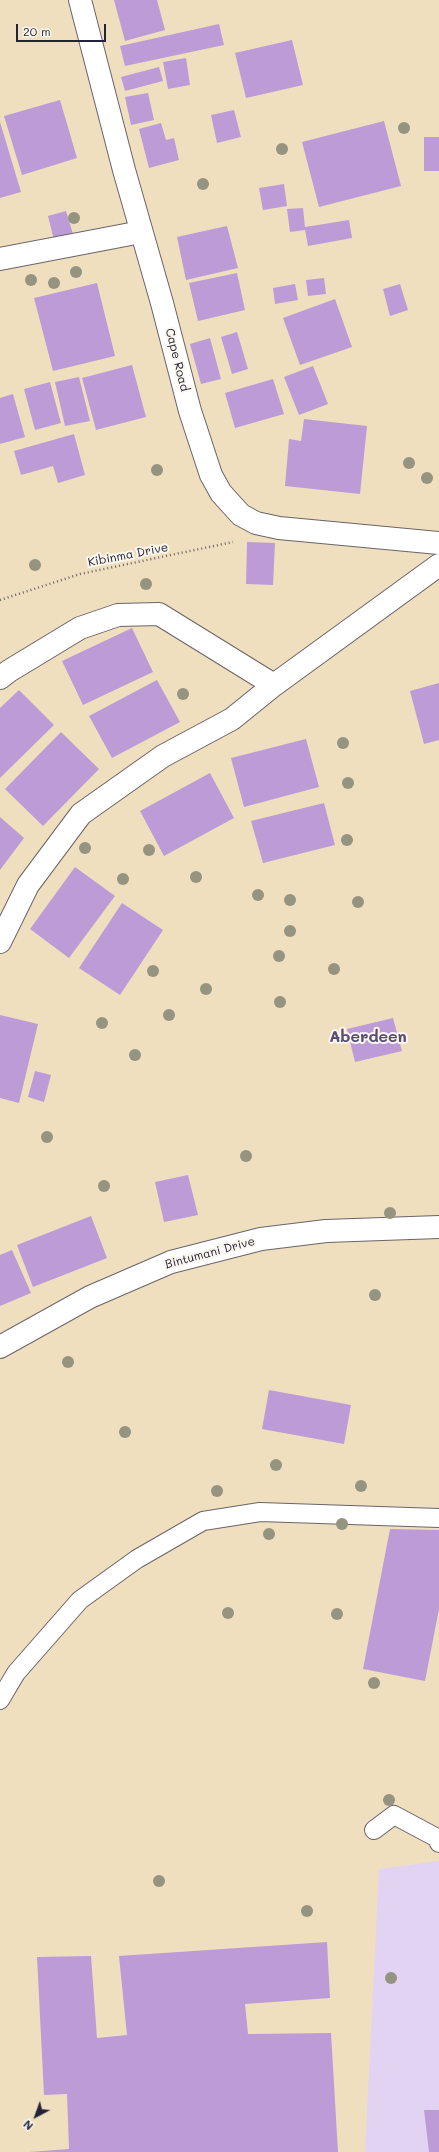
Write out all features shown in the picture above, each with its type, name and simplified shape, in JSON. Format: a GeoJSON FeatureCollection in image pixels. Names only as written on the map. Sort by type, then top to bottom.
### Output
{"type":"FeatureCollection","features":[{"type":"Feature","properties":{"kind":"street","name":"Cape Road"},"geometry":{"type":"LineString","coordinates":[[80,0],[190,411],[211,475],[230,505],[241,515],[256,523],[279,528],[439,543]]}},
{"type":"Feature","properties":{"kind":"street"},"geometry":{"type":"LineString","coordinates":[[0,259],[141,232]]}},
{"type":"Feature","properties":{"kind":"street"},"geometry":{"type":"LineString","coordinates":[[0,942],[28,885],[81,814],[163,756],[232,719],[274,685],[439,565]]}},
{"type":"Feature","properties":{"kind":"street"},"geometry":{"type":"LineString","coordinates":[[0,678],[80,628],[118,615],[159,614],[274,685]]}},
{"type":"Feature","properties":{"kind":"street","name":"Bintumani Drive"},"geometry":{"type":"LineString","coordinates":[[0,1346],[90,1297],[171,1262],[260,1239],[312,1232],[439,1227]]}},
{"type":"Feature","properties":{"kind":"lane"},"geometry":{"type":"LineString","coordinates":[[0,1700],[16,1673],[80,1600],[137,1559],[203,1521],[260,1512],[439,1518]]}},
{"type":"Feature","properties":{"kind":"lane"},"geometry":{"type":"LineString","coordinates":[[374,1830],[394,1815],[438,1838],[439,1843]]}},
{"type":"Feature","properties":{"kind":"path","name":"Kibinma Drive"},"geometry":{"type":"LineString","coordinates":[[0,600],[80,574],[238,542],[245,537],[256,523]]}},
{"type":"Feature","properties":{"kind":"shaded area"},"geometry":{"type":"Polygon","coordinates":[[[439,1861],[439,2152],[365,2152],[379,1869],[439,1861]]]}},
{"type":"Feature","properties":{"kind":"building"},"geometry":{"type":"Polygon","coordinates":[[[114,0],[157,0],[165,30],[125,41],[114,0]]]}},
{"type":"Feature","properties":{"kind":"building"},"geometry":{"type":"Polygon","coordinates":[[[219,24],[224,45],[125,66],[120,46],[219,24]]]}},
{"type":"Feature","properties":{"kind":"building"},"geometry":{"type":"Polygon","coordinates":[[[292,40],[303,85],[246,98],[235,53],[292,40]]]}},
{"type":"Feature","properties":{"kind":"building"},"geometry":{"type":"Polygon","coordinates":[[[186,58],[190,85],[168,89],[163,62],[186,58]]]}},
{"type":"Feature","properties":{"kind":"building"},"geometry":{"type":"Polygon","coordinates":[[[159,67],[163,81],[125,91],[121,77],[159,67]]]}},
{"type":"Feature","properties":{"kind":"building"},"geometry":{"type":"Polygon","coordinates":[[[148,93],[154,120],[131,125],[125,97],[148,93]]]}},
{"type":"Feature","properties":{"kind":"building"},"geometry":{"type":"Polygon","coordinates":[[[60,100],[77,158],[22,175],[4,116],[60,100]]]}},
{"type":"Feature","properties":{"kind":"building"},"geometry":{"type":"Polygon","coordinates":[[[234,110],[241,137],[217,143],[211,115],[234,110]]]}},
{"type":"Feature","properties":{"kind":"building"},"geometry":{"type":"Polygon","coordinates":[[[384,121],[401,186],[319,207],[302,142],[384,121]]]}},
{"type":"Feature","properties":{"kind":"building"},"geometry":{"type":"Polygon","coordinates":[[[0,122],[21,192],[0,198],[0,122]]]}},
{"type":"Feature","properties":{"kind":"building"},"geometry":{"type":"Polygon","coordinates":[[[161,123],[166,140],[174,138],[179,160],[149,168],[139,129],[161,123]]]}},
{"type":"Feature","properties":{"kind":"building"},"geometry":{"type":"Polygon","coordinates":[[[424,137],[439,137],[439,171],[424,171],[424,137]]]}},
{"type":"Feature","properties":{"kind":"building"},"geometry":{"type":"Polygon","coordinates":[[[284,184],[287,206],[263,210],[259,188],[284,184]]]}},
{"type":"Feature","properties":{"kind":"building"},"geometry":{"type":"Polygon","coordinates":[[[303,208],[305,227],[349,220],[352,238],[308,246],[305,230],[290,232],[287,209],[303,208]]]}},
{"type":"Feature","properties":{"kind":"building"},"geometry":{"type":"Polygon","coordinates":[[[66,211],[73,234],[54,240],[48,216],[66,211]]]}},
{"type":"Feature","properties":{"kind":"building"},"geometry":{"type":"Polygon","coordinates":[[[227,226],[238,268],[186,280],[177,237],[227,226]]]}},
{"type":"Feature","properties":{"kind":"building"},"geometry":{"type":"Polygon","coordinates":[[[237,273],[245,310],[198,321],[189,283],[237,273]]]}},
{"type":"Feature","properties":{"kind":"building"},"geometry":{"type":"Polygon","coordinates":[[[324,278],[326,294],[308,296],[306,280],[324,278]]]}},
{"type":"Feature","properties":{"kind":"building"},"geometry":{"type":"Polygon","coordinates":[[[97,283],[115,356],[53,371],[34,298],[97,283]]]}},
{"type":"Feature","properties":{"kind":"building"},"geometry":{"type":"Polygon","coordinates":[[[295,284],[298,300],[275,304],[273,288],[295,284]]]}},
{"type":"Feature","properties":{"kind":"building"},"geometry":{"type":"Polygon","coordinates":[[[400,284],[408,310],[390,316],[383,289],[400,284]]]}},
{"type":"Feature","properties":{"kind":"building"},"geometry":{"type":"Polygon","coordinates":[[[335,299],[352,347],[300,365],[283,318],[335,299]]]}},
{"type":"Feature","properties":{"kind":"building"},"geometry":{"type":"Polygon","coordinates":[[[237,332],[248,369],[232,374],[221,337],[237,332]]]}},
{"type":"Feature","properties":{"kind":"building"},"geometry":{"type":"Polygon","coordinates":[[[210,338],[221,379],[201,384],[190,344],[210,338]]]}},
{"type":"Feature","properties":{"kind":"building"},"geometry":{"type":"Polygon","coordinates":[[[132,365],[146,417],[96,430],[82,378],[132,365]]]}},
{"type":"Feature","properties":{"kind":"building"},"geometry":{"type":"Polygon","coordinates":[[[313,366],[328,404],[299,415],[284,377],[313,366]]]}},
{"type":"Feature","properties":{"kind":"building"},"geometry":{"type":"Polygon","coordinates":[[[79,377],[90,421],[65,426],[55,382],[79,377]]]}},
{"type":"Feature","properties":{"kind":"building"},"geometry":{"type":"Polygon","coordinates":[[[273,379],[284,414],[235,428],[225,393],[273,379]]]}},
{"type":"Feature","properties":{"kind":"building"},"geometry":{"type":"Polygon","coordinates":[[[50,382],[61,423],[35,430],[24,389],[50,382]]]}},
{"type":"Feature","properties":{"kind":"building"},"geometry":{"type":"Polygon","coordinates":[[[13,394],[25,437],[0,444],[0,398],[13,394]]]}},
{"type":"Feature","properties":{"kind":"building"},"geometry":{"type":"Polygon","coordinates":[[[304,419],[367,426],[360,494],[285,486],[289,439],[301,441],[304,419]]]}},
{"type":"Feature","properties":{"kind":"building"},"geometry":{"type":"Polygon","coordinates":[[[74,434],[85,475],[58,483],[53,466],[21,475],[14,451],[74,434]]]}},
{"type":"Feature","properties":{"kind":"building"},"geometry":{"type":"Polygon","coordinates":[[[247,542],[275,543],[273,585],[246,584],[247,542]]]}},
{"type":"Feature","properties":{"kind":"building"},"geometry":{"type":"Polygon","coordinates":[[[132,628],[153,672],[83,705],[62,661],[132,628]]]}},
{"type":"Feature","properties":{"kind":"building"},"geometry":{"type":"Polygon","coordinates":[[[157,680],[180,722],[112,758],[89,716],[157,680]]]}},
{"type":"Feature","properties":{"kind":"building"},"geometry":{"type":"Polygon","coordinates":[[[439,683],[439,740],[424,744],[410,691],[439,683]]]}},
{"type":"Feature","properties":{"kind":"building"},"geometry":{"type":"Polygon","coordinates":[[[19,690],[54,725],[0,778],[0,708],[19,690]]]}},
{"type":"Feature","properties":{"kind":"building"},"geometry":{"type":"Polygon","coordinates":[[[61,732],[99,769],[43,826],[5,789],[61,732]]]}},
{"type":"Feature","properties":{"kind":"building"},"geometry":{"type":"Polygon","coordinates":[[[306,739],[319,787],[244,807],[231,758],[306,739]]]}},
{"type":"Feature","properties":{"kind":"building"},"geometry":{"type":"Polygon","coordinates":[[[210,773],[234,818],[164,856],[140,811],[210,773]]]}},
{"type":"Feature","properties":{"kind":"building"},"geometry":{"type":"Polygon","coordinates":[[[324,803],[335,845],[263,863],[251,821],[324,803]]]}},
{"type":"Feature","properties":{"kind":"building"},"geometry":{"type":"Polygon","coordinates":[[[0,817],[24,838],[0,870],[0,817]]]}},
{"type":"Feature","properties":{"kind":"building"},"geometry":{"type":"Polygon","coordinates":[[[75,867],[115,896],[69,958],[30,929],[75,867]]]}},
{"type":"Feature","properties":{"kind":"building"},"geometry":{"type":"Polygon","coordinates":[[[122,903],[163,930],[120,995],[79,968],[122,903]]]}},
{"type":"Feature","properties":{"kind":"building"},"geometry":{"type":"Polygon","coordinates":[[[0,1015],[38,1024],[19,1103],[0,1098],[0,1015]]]}},
{"type":"Feature","properties":{"kind":"building"},"geometry":{"type":"Polygon","coordinates":[[[393,1018],[402,1051],[355,1062],[347,1029],[393,1018]]]}},
{"type":"Feature","properties":{"kind":"building"},"geometry":{"type":"Polygon","coordinates":[[[35,1071],[51,1075],[44,1102],[28,1097],[35,1071]]]}},
{"type":"Feature","properties":{"kind":"building"},"geometry":{"type":"Polygon","coordinates":[[[188,1175],[198,1215],[164,1222],[155,1182],[188,1175]]]}},
{"type":"Feature","properties":{"kind":"building"},"geometry":{"type":"Polygon","coordinates":[[[91,1216],[107,1258],[33,1287],[17,1245],[91,1216]]]}},
{"type":"Feature","properties":{"kind":"building"},"geometry":{"type":"Polygon","coordinates":[[[12,1250],[31,1293],[0,1306],[0,1255],[12,1250]]]}},
{"type":"Feature","properties":{"kind":"building"},"geometry":{"type":"Polygon","coordinates":[[[269,1390],[351,1405],[344,1444],[262,1429],[269,1390]]]}},
{"type":"Feature","properties":{"kind":"building"},"geometry":{"type":"Polygon","coordinates":[[[390,1529],[439,1530],[439,1609],[425,1681],[363,1669],[390,1529]]]}},
{"type":"Feature","properties":{"kind":"building"},"geometry":{"type":"Polygon","coordinates":[[[327,1942],[330,1998],[245,2004],[248,2034],[331,2033],[338,2152],[29,2152],[69,2149],[67,2094],[44,2095],[37,1957],[91,1956],[97,2038],[127,2035],[119,1956],[327,1942]]]}},
{"type":"Feature","properties":{"kind":"building"},"geometry":{"type":"Polygon","coordinates":[[[424,2110],[439,2110],[439,2152],[429,2152],[424,2110]]]}},
{"type":"Feature","properties":{"kind":"district","name":"Aberdeen"},"geometry":{"type":"Point","coordinates":[368,1037]}}]}
